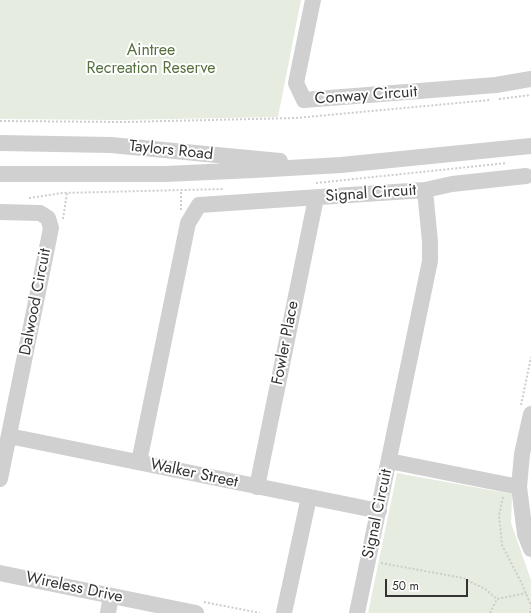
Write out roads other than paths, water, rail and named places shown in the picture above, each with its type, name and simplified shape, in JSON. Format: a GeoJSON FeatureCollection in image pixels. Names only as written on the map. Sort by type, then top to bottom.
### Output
{"type":"FeatureCollection","features":[{"type":"Feature","properties":{"kind":"street","name":"Conway Circuit"},"geometry":{"type":"LineString","coordinates":[[312,0],[296,83],[304,100],[496,85],[531,79]]}},
{"type":"Feature","properties":{"kind":"street","name":"Taylors Road"},"geometry":{"type":"LineString","coordinates":[[0,143],[110,145],[341,166]]}},
{"type":"Feature","properties":{"kind":"street","name":"Taylors Road"},"geometry":{"type":"LineString","coordinates":[[0,174],[165,174],[341,166],[531,146]]}},
{"type":"Feature","properties":{"kind":"street"},"geometry":{"type":"LineString","coordinates":[[425,190],[452,184],[526,176]]}},
{"type":"Feature","properties":{"kind":"street","name":"Signal Circuit"},"geometry":{"type":"LineString","coordinates":[[139,462],[188,223],[199,206],[425,190],[430,242],[430,261],[357,613]]}},
{"type":"Feature","properties":{"kind":"street","name":"Fowler Place"},"geometry":{"type":"LineString","coordinates":[[257,487],[316,198]]}},
{"type":"Feature","properties":{"kind":"street","name":"Dalwood Circuit"},"geometry":{"type":"LineString","coordinates":[[0,212],[40,213],[48,218],[51,228],[0,479]]}},
{"type":"Feature","properties":{"kind":"street"},"geometry":{"type":"LineString","coordinates":[[531,414],[526,455],[519,487],[525,534],[531,549]]}},
{"type":"Feature","properties":{"kind":"street","name":"Walker Street"},"geometry":{"type":"LineString","coordinates":[[9,436],[379,511]]}},
{"type":"Feature","properties":{"kind":"street"},"geometry":{"type":"LineString","coordinates":[[389,461],[519,487]]}},
{"type":"Feature","properties":{"kind":"street"},"geometry":{"type":"LineString","coordinates":[[284,613],[308,497]]}},
{"type":"Feature","properties":{"kind":"street","name":"Wireless Drive"},"geometry":{"type":"LineString","coordinates":[[0,573],[196,613]]}},
{"type":"Feature","properties":{"kind":"street"},"geometry":{"type":"LineString","coordinates":[[108,613],[111,596]]}},
{"type":"Feature","properties":{"kind":"park label","name":"Aintree Recreation Reserve"},"geometry":{"type":"Point","coordinates":[151,60]}}]}
